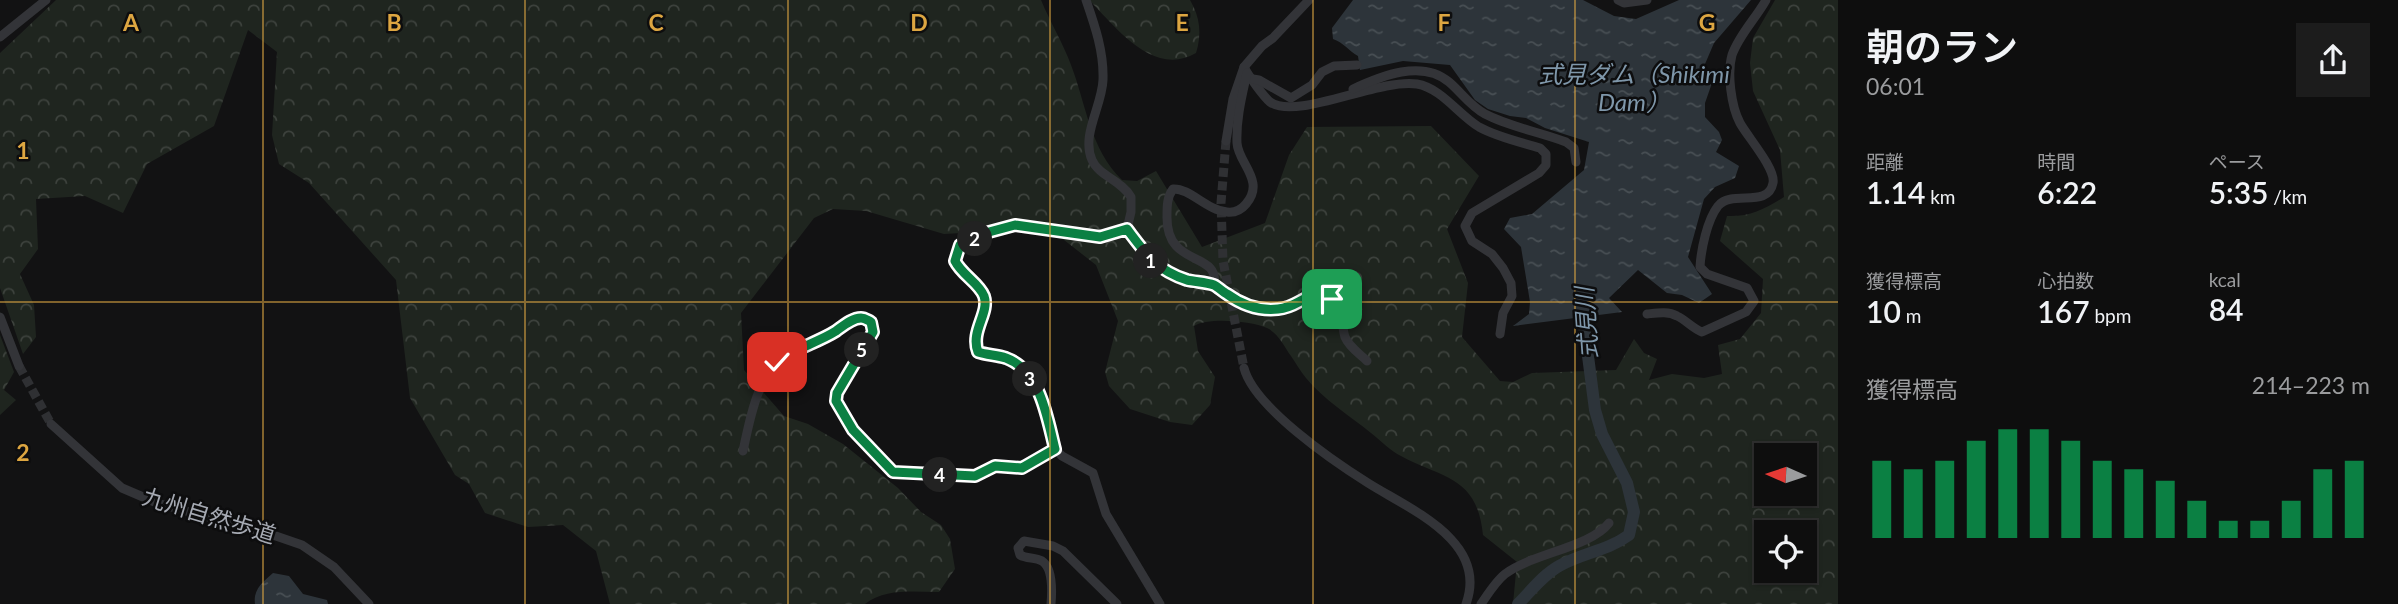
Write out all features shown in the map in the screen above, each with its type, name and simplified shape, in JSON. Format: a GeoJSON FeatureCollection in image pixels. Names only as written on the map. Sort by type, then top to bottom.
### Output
{"type":"FeatureCollection","features":[{"type":"Feature","properties":{"kind":"street"},"geometry":{"type":"LineString","coordinates":[[0,37],[46,0]]}},
{"type":"Feature","properties":{"kind":"street"},"geometry":{"type":"LineString","coordinates":[[1086,0],[1102,56],[1103,82],[1089,144],[1091,157],[1096,169],[1117,181],[1131,197],[1127,229]]}},
{"type":"Feature","properties":{"kind":"street"},"geometry":{"type":"LineString","coordinates":[[1226,141],[1233,99],[1262,46],[1309,0]]}},
{"type":"Feature","properties":{"kind":"street"},"geometry":{"type":"LineString","coordinates":[[1618,0],[1624,3],[1647,0]]}},
{"type":"Feature","properties":{"kind":"street"},"geometry":{"type":"LineString","coordinates":[[1647,314],[1676,315],[1702,332],[1746,312],[1754,301],[1747,288],[1707,274],[1700,267],[1702,246],[1718,206],[1736,198],[1760,198],[1770,190],[1774,181],[1770,168],[1738,120],[1731,88],[1732,55],[1766,0]]}},
{"type":"Feature","properties":{"kind":"street"},"geometry":{"type":"LineString","coordinates":[[1248,73],[1292,98],[1312,85],[1322,72],[1334,66],[1357,65]]}},
{"type":"Feature","properties":{"kind":"street"},"geometry":{"type":"LineString","coordinates":[[1344,95],[1374,79],[1404,71],[1429,71],[1448,80],[1459,93],[1485,114],[1574,148],[1576,162]]}},
{"type":"Feature","properties":{"kind":"street"},"geometry":{"type":"LineString","coordinates":[[1214,285],[1216,275],[1212,270],[1185,254],[1170,240],[1167,225],[1169,195],[1173,190],[1180,189],[1202,204],[1229,212],[1239,210],[1249,200],[1252,179],[1237,147],[1238,114],[1248,73]]}},
{"type":"Feature","properties":{"kind":"street"},"geometry":{"type":"LineString","coordinates":[[1248,73],[1270,102],[1289,107],[1302,107],[1393,85],[1417,84],[1431,90],[1483,129],[1540,148],[1546,154],[1546,165],[1539,173],[1472,214],[1465,226],[1472,241],[1492,254],[1511,283],[1512,296],[1503,313],[1500,334]]}},
{"type":"Feature","properties":{"kind":"street"},"geometry":{"type":"LineString","coordinates":[[1127,229],[1100,237],[1015,225],[989,232],[960,245],[955,261],[960,271],[984,295],[985,304],[976,333],[975,345],[978,352],[1007,358],[1034,383],[1041,397],[1055,449],[1062,456],[1093,473],[1106,514],[1160,604]]}},
{"type":"Feature","properties":{"kind":"street"},"geometry":{"type":"LineString","coordinates":[[1127,229],[1158,267],[1189,280],[1214,285],[1245,305],[1264,310],[1281,309],[1297,304],[1309,295],[1320,294],[1332,299],[1341,313],[1345,338],[1367,361]]}},
{"type":"Feature","properties":{"kind":"street"},"geometry":{"type":"LineString","coordinates":[[0,317],[19,366]]}},
{"type":"Feature","properties":{"kind":"street"},"geometry":{"type":"LineString","coordinates":[[743,451],[759,393],[777,362],[789,352],[828,336],[860,318],[871,322],[873,332],[837,393],[836,401],[853,430],[893,472],[975,476],[995,466],[1022,468],[1055,449]]}},
{"type":"Feature","properties":{"kind":"street"},"geometry":{"type":"LineString","coordinates":[[1244,368],[1265,405],[1283,420],[1355,475],[1432,521],[1449,538],[1461,552],[1471,577],[1466,604]]}},
{"type":"Feature","properties":{"kind":"street","name":"九州自然歩道"},"geometry":{"type":"LineString","coordinates":[[51,424],[121,488],[157,503],[302,545],[334,567],[369,604]]}},
{"type":"Feature","properties":{"kind":"street"},"geometry":{"type":"LineString","coordinates":[[1481,604],[1504,574],[1547,553],[1595,535],[1609,523]]}},
{"type":"Feature","properties":{"kind":"street"},"geometry":{"type":"LineString","coordinates":[[1051,604],[1051,583],[1047,567],[1039,560],[1020,555],[1018,548],[1024,541],[1054,546],[1063,551],[1117,604]]}},
{"type":"Feature","properties":{"kind":"green space"},"geometry":{"type":"Polygon","coordinates":[[[56,0],[1041,0],[1071,65],[1096,140],[1111,168],[1122,180],[1137,181],[1156,171],[1202,247],[1265,223],[1289,155],[1307,127],[1431,126],[1479,176],[1447,229],[1468,283],[1462,337],[1500,381],[1513,382],[1532,373],[1616,370],[1634,339],[1644,353],[1657,359],[1649,380],[1672,374],[1704,378],[1722,374],[1718,345],[1740,339],[1761,313],[1763,279],[1720,241],[1727,216],[1757,211],[1784,197],[1780,150],[1753,91],[1750,63],[1753,38],[1775,0],[1838,0],[1838,604],[1513,604],[1517,562],[1483,535],[1480,516],[1466,490],[1456,482],[1397,454],[1328,400],[1306,378],[1271,330],[1251,323],[1230,321],[1200,323],[1194,326],[1198,351],[1215,377],[1210,405],[1192,425],[1170,422],[1130,409],[1109,386],[1105,372],[1118,321],[1096,265],[1059,236],[1006,222],[978,232],[944,234],[866,211],[833,209],[814,218],[741,313],[744,370],[784,416],[808,424],[843,444],[898,488],[921,512],[941,525],[950,539],[955,569],[939,592],[891,593],[865,604],[610,604],[596,551],[563,525],[528,527],[485,513],[469,484],[455,475],[410,398],[396,280],[309,183],[279,164],[272,135],[277,52],[248,30],[214,126],[147,164],[123,213],[85,196],[36,199],[38,249],[20,274],[34,305],[36,337],[23,354],[0,288],[0,53],[56,0]]]}},
{"type":"Feature","properties":{"kind":"green space"},"geometry":{"type":"Polygon","coordinates":[[[1089,0],[1190,0],[1199,26],[1196,53],[1180,59],[1165,59],[1150,54],[1123,35],[1089,0]]]}},
{"type":"Feature","properties":{"kind":"green space"},"geometry":{"type":"Polygon","coordinates":[[[0,335],[14,372],[4,390],[16,400],[0,415],[0,335]]]}},
{"type":"Feature","properties":{"kind":"water","name":"式見ダム（Shikimi Dam）"},"geometry":{"type":"Polygon","coordinates":[[[1353,0],[1583,0],[1614,16],[1636,19],[1679,0],[1751,0],[1714,43],[1702,71],[1712,83],[1705,103],[1705,117],[1719,132],[1722,140],[1716,152],[1739,166],[1735,178],[1715,187],[1704,199],[1688,257],[1712,294],[1699,303],[1682,295],[1667,293],[1638,270],[1609,298],[1622,312],[1513,326],[1529,314],[1530,302],[1521,247],[1504,229],[1510,218],[1532,214],[1584,170],[1589,142],[1545,128],[1526,118],[1488,109],[1475,100],[1450,65],[1403,61],[1360,70],[1358,56],[1333,39],[1332,28],[1353,0]]]}},
{"type":"Feature","properties":{"kind":"water"},"geometry":{"type":"Polygon","coordinates":[[[273,573],[289,576],[303,594],[327,600],[328,604],[255,604],[257,590],[273,573]]]}},
{"type":"Feature","properties":{"kind":"waterway","name":"式見川"},"geometry":{"type":"LineString","coordinates":[[1518,604],[1559,566],[1612,545],[1629,535],[1634,512],[1627,483],[1602,434],[1595,410],[1581,302]]}},
{"type":"Feature","properties":{"kind":"tunnel"},"geometry":{"type":"LineString","coordinates":[[1226,141],[1221,203],[1223,261],[1244,368]]}},
{"type":"Feature","properties":{"kind":"tunnel"},"geometry":{"type":"LineString","coordinates":[[19,366],[51,424]]}},
{"type":"Feature","properties":{"kind":"route"},"geometry":{"type":"LineString","coordinates":[[777,362],[789,352],[828,336],[849,323],[860,318],[866,319],[871,322],[873,332],[837,393],[836,401],[842,415],[893,472],[975,476],[995,466],[1022,468],[1055,449],[1041,397],[1034,383],[1007,358],[978,352],[975,345],[976,333],[985,304],[984,295],[960,271],[955,261],[960,245],[989,232],[1015,225],[1100,237],[1127,229],[1158,267],[1189,280],[1214,285],[1245,305],[1264,310],[1281,309],[1297,304],[1309,295],[1320,294],[1332,299]]}}]}
